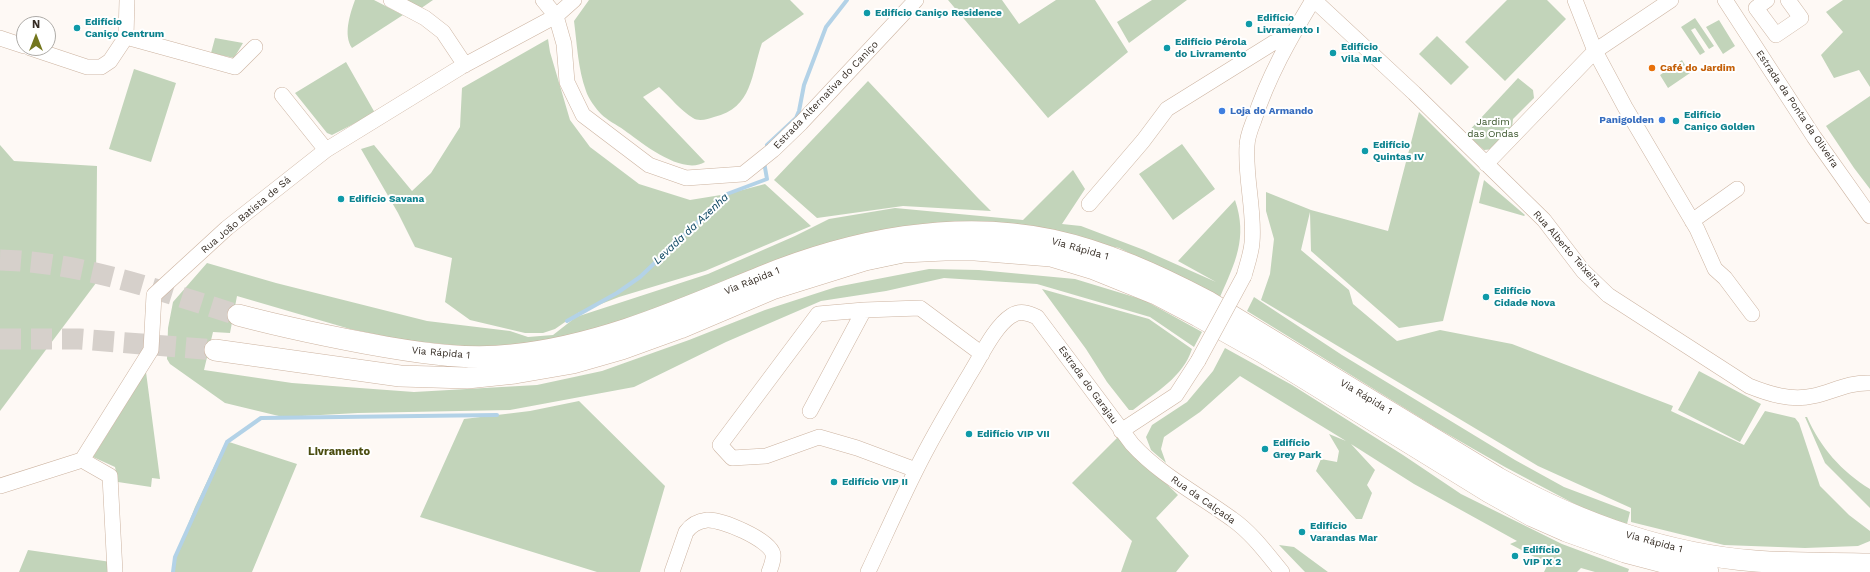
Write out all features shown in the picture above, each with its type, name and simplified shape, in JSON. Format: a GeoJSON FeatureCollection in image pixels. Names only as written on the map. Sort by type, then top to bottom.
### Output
{"type":"FeatureCollection","features":[{"type":"Feature","properties":{"kind":"highway","name":"Via Rápida 1"},"geometry":{"type":"LineString","coordinates":[[238,315],[300,330],[403,350],[466,356],[511,355],[569,346],[619,332],[673,314],[764,276],[825,254],[867,244],[898,238],[944,233],[1007,234],[1051,240],[1095,252],[1126,263],[1187,291],[1276,341],[1498,478],[1535,499],[1628,545],[1678,566],[1708,572]]}},
{"type":"Feature","properties":{"kind":"highway","name":"Via Rápida 1"},"geometry":{"type":"LineString","coordinates":[[215,350],[400,376],[467,378],[509,374],[573,363],[622,349],[680,328],[772,289],[865,260],[903,252],[945,250],[976,250],[1051,256],[1094,269],[1156,294],[1262,352],[1449,468],[1532,516],[1566,531],[1628,545],[1754,561],[1870,564]]}},
{"type":"Feature","properties":{"kind":"street"},"geometry":{"type":"LineString","coordinates":[[54,56],[87,67],[101,66],[110,61],[126,37],[127,0]]}},
{"type":"Feature","properties":{"kind":"street"},"geometry":{"type":"LineString","coordinates":[[391,0],[425,18],[443,32],[465,65]]}},
{"type":"Feature","properties":{"kind":"street","name":"Estrada Alternativa do Caniço"},"geometry":{"type":"LineString","coordinates":[[543,0],[556,16],[564,44],[567,82],[582,115],[649,164],[686,178],[743,174],[773,150],[802,122],[916,0]]}},
{"type":"Feature","properties":{"kind":"street","name":"Rua João Batista de Sá"},"geometry":{"type":"LineString","coordinates":[[82,460],[151,350],[154,295],[227,228],[326,150],[465,65],[556,16],[574,0]]}},
{"type":"Feature","properties":{"kind":"street","name":"Estrada do Garajau"},"geometry":{"type":"LineString","coordinates":[[868,572],[916,470],[982,354],[1004,321],[1012,315],[1027,313],[1037,317],[1122,431],[1176,395],[1198,361],[1244,276],[1252,237],[1247,144],[1258,106],[1291,36],[1314,0]]}},
{"type":"Feature","properties":{"kind":"street","name":"Rua Alberto Teixeira"},"geometry":{"type":"LineString","coordinates":[[1314,0],[1544,220],[1583,271],[1608,296],[1749,386],[1769,395],[1793,398],[1812,396],[1840,387],[1870,383]]}},
{"type":"Feature","properties":{"kind":"street"},"geometry":{"type":"LineString","coordinates":[[1575,0],[1595,51],[1625,107],[1694,225],[1715,269],[1725,278],[1752,314]]}},
{"type":"Feature","properties":{"kind":"street"},"geometry":{"type":"LineString","coordinates":[[1486,164],[1595,51],[1671,0]]}},
{"type":"Feature","properties":{"kind":"street","name":"Estrada da Ponta da Oliveira"},"geometry":{"type":"LineString","coordinates":[[1725,0],[1814,137],[1870,216]]}},
{"type":"Feature","properties":{"kind":"street"},"geometry":{"type":"LineString","coordinates":[[1767,0],[1756,8],[1776,35],[1801,18],[1788,0]]}},
{"type":"Feature","properties":{"kind":"street"},"geometry":{"type":"LineString","coordinates":[[1089,204],[1143,141],[1167,109],[1273,43],[1291,36]]}},
{"type":"Feature","properties":{"kind":"street"},"geometry":{"type":"LineString","coordinates":[[126,37],[235,67],[255,47]]}},
{"type":"Feature","properties":{"kind":"street"},"geometry":{"type":"LineString","coordinates":[[0,38],[16,43]]}},
{"type":"Feature","properties":{"kind":"street"},"geometry":{"type":"LineString","coordinates":[[282,95],[326,150]]}},
{"type":"Feature","properties":{"kind":"street"},"geometry":{"type":"LineString","coordinates":[[1694,225],[1737,189]]}},
{"type":"Feature","properties":{"kind":"street"},"geometry":{"type":"LineString","coordinates":[[916,470],[857,448],[819,437],[766,456],[732,458],[720,445],[818,314],[864,310],[920,308],[982,354]]}},
{"type":"Feature","properties":{"kind":"street"},"geometry":{"type":"LineString","coordinates":[[810,411],[864,310]]}},
{"type":"Feature","properties":{"kind":"street","name":"Rua da Calçada"},"geometry":{"type":"LineString","coordinates":[[1122,431],[1147,461],[1233,519],[1251,535],[1282,572]]}},
{"type":"Feature","properties":{"kind":"street"},"geometry":{"type":"LineString","coordinates":[[0,486],[82,460],[110,476],[115,572]]}},
{"type":"Feature","properties":{"kind":"street"},"geometry":{"type":"LineString","coordinates":[[672,572],[686,532],[690,527],[697,523],[708,520],[717,521],[748,532],[771,549],[773,558],[769,572]]}},
{"type":"Feature","properties":{"kind":"green space"},"geometry":{"type":"Polygon","coordinates":[[[355,0],[374,0],[403,15],[352,48],[348,37],[348,24],[355,0]]]}},
{"type":"Feature","properties":{"kind":"green space"},"geometry":{"type":"Polygon","coordinates":[[[401,0],[433,0],[420,9],[401,0]]]}},
{"type":"Feature","properties":{"kind":"green space"},"geometry":{"type":"Polygon","coordinates":[[[589,0],[790,0],[804,14],[762,43],[752,78],[743,98],[727,113],[701,120],[695,119],[684,112],[659,87],[643,97],[705,162],[696,165],[685,165],[651,150],[603,116],[590,100],[581,74],[574,21],[589,0]]]}},
{"type":"Feature","properties":{"kind":"green space"},"geometry":{"type":"Polygon","coordinates":[[[948,0],[1002,0],[1019,24],[1056,0],[1095,0],[1128,52],[1048,118],[948,0]]]}},
{"type":"Feature","properties":{"kind":"green space"},"geometry":{"type":"Polygon","coordinates":[[[1152,0],[1187,0],[1129,43],[1117,22],[1152,0]]]}},
{"type":"Feature","properties":{"kind":"green space"},"geometry":{"type":"Polygon","coordinates":[[[1507,0],[1547,0],[1566,19],[1505,81],[1465,42],[1507,0]]]}},
{"type":"Feature","properties":{"kind":"green space"},"geometry":{"type":"Polygon","coordinates":[[[1843,0],[1870,0],[1870,87],[1859,70],[1834,78],[1821,55],[1843,32],[1826,12],[1843,0]]]}},
{"type":"Feature","properties":{"kind":"green space"},"geometry":{"type":"Polygon","coordinates":[[[1695,18],[1714,46],[1709,49],[1695,28],[1691,30],[1705,52],[1700,55],[1681,27],[1695,18]]]}},
{"type":"Feature","properties":{"kind":"green space"},"geometry":{"type":"Polygon","coordinates":[[[1719,20],[1735,46],[1723,54],[1706,27],[1719,20]]]}},
{"type":"Feature","properties":{"kind":"green space"},"geometry":{"type":"Polygon","coordinates":[[[1437,36],[1469,67],[1451,85],[1419,54],[1437,36]]]}},
{"type":"Feature","properties":{"kind":"green space"},"geometry":{"type":"Polygon","coordinates":[[[215,38],[243,43],[234,58],[211,53],[215,38]]]}},
{"type":"Feature","properties":{"kind":"green space"},"geometry":{"type":"Polygon","coordinates":[[[548,39],[550,52],[570,120],[590,147],[639,184],[690,200],[727,194],[765,184],[811,226],[705,271],[619,297],[578,313],[555,329],[543,333],[525,333],[470,320],[445,302],[452,258],[415,247],[398,213],[361,149],[374,145],[412,191],[431,173],[460,127],[462,88],[548,39]]]}},
{"type":"Feature","properties":{"kind":"green space"},"geometry":{"type":"Polygon","coordinates":[[[1682,60],[1690,73],[1668,88],[1660,75],[1682,60]]]}},
{"type":"Feature","properties":{"kind":"green space"},"geometry":{"type":"Polygon","coordinates":[[[346,62],[375,113],[332,135],[327,133],[295,93],[346,62]]]}},
{"type":"Feature","properties":{"kind":"green space"},"geometry":{"type":"Polygon","coordinates":[[[134,69],[176,83],[151,162],[109,149],[134,69]]]}},
{"type":"Feature","properties":{"kind":"green space","name":"Jardim das Ondas"},"geometry":{"type":"Polygon","coordinates":[[[1518,78],[1533,90],[1534,98],[1513,119],[1512,128],[1495,149],[1484,150],[1466,134],[1518,78]]]}},
{"type":"Feature","properties":{"kind":"green space"},"geometry":{"type":"Polygon","coordinates":[[[868,81],[991,211],[903,206],[817,218],[774,180],[868,81]]]}},
{"type":"Feature","properties":{"kind":"green space"},"geometry":{"type":"Polygon","coordinates":[[[1870,96],[1870,189],[1826,126],[1870,96]]]}},
{"type":"Feature","properties":{"kind":"green space"},"geometry":{"type":"Polygon","coordinates":[[[1419,112],[1480,173],[1443,321],[1399,328],[1311,251],[1310,212],[1301,250],[1349,290],[1353,304],[1397,341],[1440,330],[1512,344],[1673,406],[1671,411],[1744,445],[1765,411],[1795,418],[1799,423],[1820,486],[1849,515],[1870,531],[1870,541],[1858,546],[1805,548],[1724,545],[1631,522],[1631,508],[1538,466],[1261,300],[1270,274],[1274,239],[1266,211],[1266,192],[1311,210],[1388,231],[1419,112]]]}},
{"type":"Feature","properties":{"kind":"green space"},"geometry":{"type":"Polygon","coordinates":[[[1182,144],[1215,189],[1173,220],[1139,174],[1182,144]]]}},
{"type":"Feature","properties":{"kind":"green space"},"geometry":{"type":"Polygon","coordinates":[[[0,145],[14,161],[97,166],[96,283],[0,411],[0,145]]]}},
{"type":"Feature","properties":{"kind":"green space"},"geometry":{"type":"Polygon","coordinates":[[[1073,170],[1085,189],[1062,224],[1081,226],[1144,250],[1216,282],[1178,261],[1235,200],[1239,214],[1240,238],[1235,261],[1220,297],[1119,248],[1048,233],[661,313],[551,342],[481,348],[403,340],[350,329],[237,296],[230,333],[213,332],[204,370],[292,383],[414,392],[537,385],[602,371],[689,340],[765,310],[836,287],[929,269],[979,270],[1075,279],[1144,300],[1202,332],[1194,347],[1150,317],[1037,284],[944,278],[886,291],[821,301],[726,342],[634,387],[510,410],[358,413],[283,417],[225,403],[170,364],[167,359],[168,328],[173,302],[207,263],[276,283],[427,321],[510,331],[528,337],[553,335],[576,317],[708,274],[795,236],[829,219],[895,208],[1023,220],[1073,170]]]}},
{"type":"Feature","properties":{"kind":"green space"},"geometry":{"type":"Polygon","coordinates":[[[1484,180],[1525,215],[1524,216],[1479,203],[1484,180]]]}},
{"type":"Feature","properties":{"kind":"green space"},"geometry":{"type":"Polygon","coordinates":[[[1042,289],[1149,319],[1192,349],[1188,359],[1168,383],[1133,410],[1129,410],[1107,382],[1086,349],[1042,289]]]}},
{"type":"Feature","properties":{"kind":"green space"},"geometry":{"type":"Polygon","coordinates":[[[1254,297],[1342,355],[1515,460],[1564,487],[1630,512],[1627,524],[1586,510],[1505,467],[1437,428],[1247,311],[1254,297]]]}},
{"type":"Feature","properties":{"kind":"green space"},"geometry":{"type":"Polygon","coordinates":[[[1225,348],[1292,385],[1403,455],[1461,494],[1562,544],[1629,569],[1628,572],[1595,572],[1581,568],[1577,572],[1544,572],[1548,564],[1510,544],[1517,541],[1414,484],[1351,444],[1375,470],[1367,485],[1372,493],[1362,519],[1356,519],[1316,471],[1321,459],[1337,462],[1339,451],[1329,434],[1346,441],[1240,376],[1200,412],[1164,437],[1161,449],[1166,463],[1151,450],[1146,437],[1152,425],[1187,402],[1213,371],[1225,348]]]}},
{"type":"Feature","properties":{"kind":"green space"},"geometry":{"type":"Polygon","coordinates":[[[1699,371],[1761,404],[1740,442],[1678,410],[1699,371]]]}},
{"type":"Feature","properties":{"kind":"green space"},"geometry":{"type":"Polygon","coordinates":[[[146,372],[160,479],[152,478],[151,487],[118,482],[115,467],[93,457],[146,372]]]}},
{"type":"Feature","properties":{"kind":"green space"},"geometry":{"type":"Polygon","coordinates":[[[579,401],[665,486],[640,572],[597,572],[420,517],[464,419],[530,411],[579,401]]]}},
{"type":"Feature","properties":{"kind":"green space"},"geometry":{"type":"Polygon","coordinates":[[[1805,417],[1807,417],[1818,439],[1841,467],[1870,489],[1870,508],[1825,463],[1805,417]]]}},
{"type":"Feature","properties":{"kind":"green space"},"geometry":{"type":"Polygon","coordinates":[[[1118,437],[1178,495],[1156,518],[1189,556],[1176,572],[1121,572],[1132,541],[1072,483],[1118,437]]]}},
{"type":"Feature","properties":{"kind":"green space"},"geometry":{"type":"Polygon","coordinates":[[[226,441],[297,464],[252,572],[173,572],[175,557],[195,507],[226,441]]]}},
{"type":"Feature","properties":{"kind":"green space"},"geometry":{"type":"Polygon","coordinates":[[[1279,545],[1294,547],[1328,572],[1305,572],[1279,545]]]}},
{"type":"Feature","properties":{"kind":"green space"},"geometry":{"type":"Polygon","coordinates":[[[28,550],[111,562],[111,572],[19,572],[28,550]]]}},
{"type":"Feature","properties":{"kind":"waterway","name":"Levada da Azenha"},"geometry":{"type":"LineString","coordinates":[[767,145],[796,118],[799,111],[804,85],[826,27],[847,0]]}},
{"type":"Feature","properties":{"kind":"waterway","name":"Levada da Azenha"},"geometry":{"type":"LineString","coordinates":[[567,321],[617,293],[640,277],[727,194],[767,179],[764,162]]}},
{"type":"Feature","properties":{"kind":"waterway"},"geometry":{"type":"LineString","coordinates":[[173,572],[175,557],[227,442],[261,418],[497,415]]}},
{"type":"Feature","properties":{"kind":"tunnel"},"geometry":{"type":"LineString","coordinates":[[0,260],[31,262],[91,272],[121,279],[238,315]]}},
{"type":"Feature","properties":{"kind":"tunnel"},"geometry":{"type":"LineString","coordinates":[[0,339],[79,339],[215,350]]}},
{"type":"Feature","properties":{"kind":"place","name":"Edifício Caniço Residence"},"geometry":{"type":"Point","coordinates":[867,13]}},
{"type":"Feature","properties":{"kind":"place","name":"Edifício Livramento I"},"geometry":{"type":"Point","coordinates":[1249,24]}},
{"type":"Feature","properties":{"kind":"place","name":"Edifício Caniço Centrum"},"geometry":{"type":"Point","coordinates":[77,28]}},
{"type":"Feature","properties":{"kind":"place","name":"Edifício Pérola do Livramento"},"geometry":{"type":"Point","coordinates":[1167,48]}},
{"type":"Feature","properties":{"kind":"place","name":"Edifício Vila Mar"},"geometry":{"type":"Point","coordinates":[1333,53]}},
{"type":"Feature","properties":{"kind":"place","name":"Café do Jardim"},"geometry":{"type":"Point","coordinates":[1652,68]}},
{"type":"Feature","properties":{"kind":"place","name":"Loja do Armando"},"geometry":{"type":"Point","coordinates":[1222,111]}},
{"type":"Feature","properties":{"kind":"place","name":"Panigolden"},"geometry":{"type":"Point","coordinates":[1662,120]}},
{"type":"Feature","properties":{"kind":"place","name":"Edifício Caniço Golden"},"geometry":{"type":"Point","coordinates":[1676,121]}},
{"type":"Feature","properties":{"kind":"place","name":"Edifício Quintas IV"},"geometry":{"type":"Point","coordinates":[1365,151]}},
{"type":"Feature","properties":{"kind":"place","name":"Edifício Savana"},"geometry":{"type":"Point","coordinates":[341,199]}},
{"type":"Feature","properties":{"kind":"place","name":"Edifício Cidade Nova"},"geometry":{"type":"Point","coordinates":[1486,297]}},
{"type":"Feature","properties":{"kind":"place","name":"Edifício VIP VII"},"geometry":{"type":"Point","coordinates":[969,434]}},
{"type":"Feature","properties":{"kind":"place","name":"Edifício Grey Park"},"geometry":{"type":"Point","coordinates":[1265,449]}},
{"type":"Feature","properties":{"kind":"place","name":"Edifício VIP II"},"geometry":{"type":"Point","coordinates":[834,482]}},
{"type":"Feature","properties":{"kind":"place","name":"Edifício Varandas Mar"},"geometry":{"type":"Point","coordinates":[1302,532]}},
{"type":"Feature","properties":{"kind":"place","name":"Edifício VIP IX 2"},"geometry":{"type":"Point","coordinates":[1515,556]}},
{"type":"Feature","properties":{"kind":"district","name":"Livramento"},"geometry":{"type":"Point","coordinates":[339,452]}}]}
